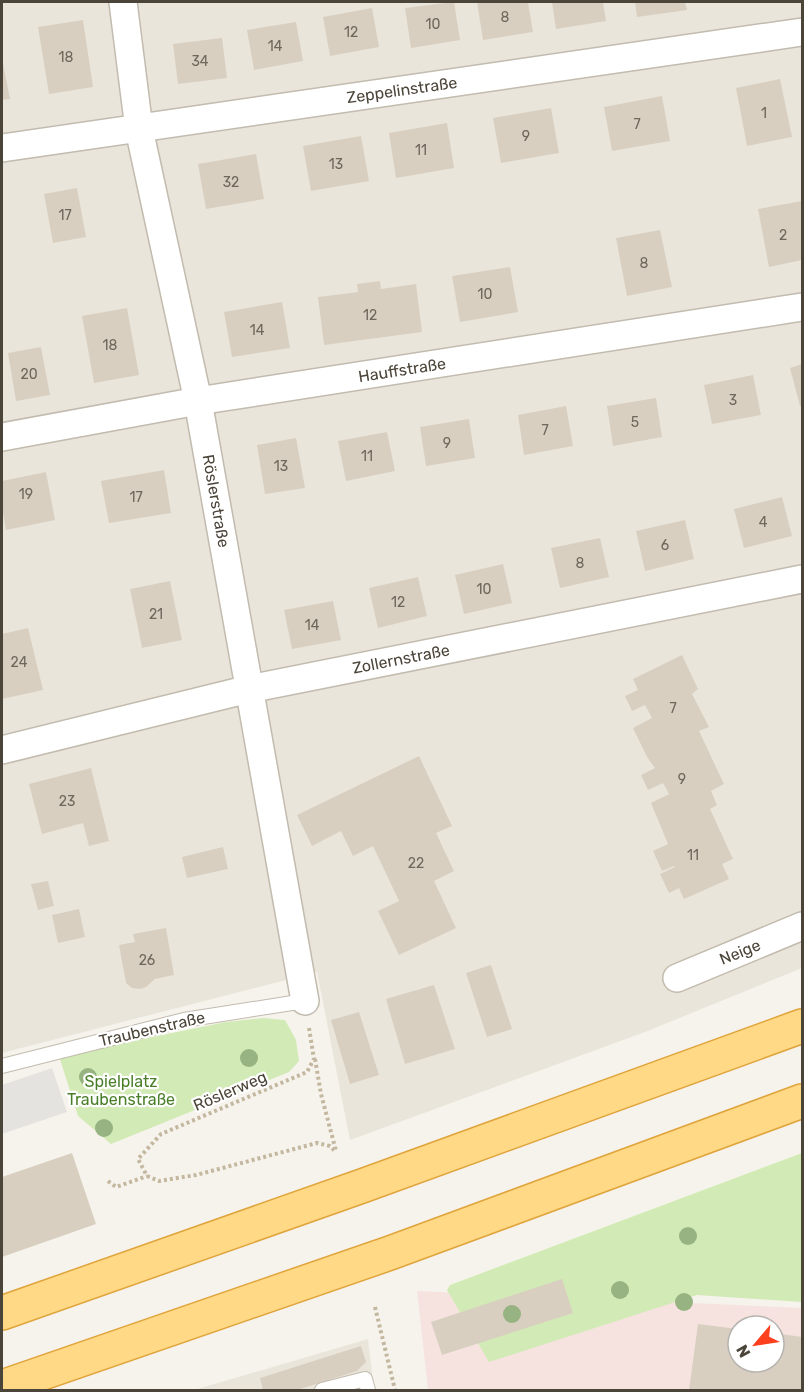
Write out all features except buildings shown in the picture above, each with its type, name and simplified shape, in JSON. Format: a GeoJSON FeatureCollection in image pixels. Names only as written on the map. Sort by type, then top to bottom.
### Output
{"type":"FeatureCollection","features":[{"type":"Feature","properties":{"kind":"highway"},"geometry":{"type":"LineString","coordinates":[[2,1313],[373,1182],[802,1026]]}},
{"type":"Feature","properties":{"kind":"highway"},"geometry":{"type":"LineString","coordinates":[[2,1387],[390,1253],[802,1101]]}},
{"type":"Feature","properties":{"kind":"street","name":"Röslerstraße"},"geometry":{"type":"LineString","coordinates":[[123,2],[139,129],[198,401],[305,1001]]}},
{"type":"Feature","properties":{"kind":"street","name":"Zeppelinstraße"},"geometry":{"type":"LineString","coordinates":[[2,148],[802,32]]}},
{"type":"Feature","properties":{"kind":"street","name":"Hauffstraße"},"geometry":{"type":"LineString","coordinates":[[2,437],[198,401],[802,308]]}},
{"type":"Feature","properties":{"kind":"street","name":"Zollernstraße"},"geometry":{"type":"LineString","coordinates":[[2,750],[249,689],[802,579]]}},
{"type":"Feature","properties":{"kind":"street","name":"Neige"},"geometry":{"type":"LineString","coordinates":[[677,978],[802,926]]}},
{"type":"Feature","properties":{"kind":"lane","name":"Traubenstraße"},"geometry":{"type":"LineString","coordinates":[[2,1066],[184,1020],[305,1001]]}},
{"type":"Feature","properties":{"kind":"lane"},"geometry":{"type":"LineString","coordinates":[[322,1390],[365,1379],[368,1390]]}},
{"type":"Feature","properties":{"kind":"path"},"geometry":{"type":"LineString","coordinates":[[108,1181],[116,1187],[147,1176],[159,1181],[175,1179],[317,1143],[330,1146],[336,1152],[321,1094],[305,1001]]}},
{"type":"Feature","properties":{"kind":"path","name":"Röslerweg"},"geometry":{"type":"LineString","coordinates":[[147,1176],[138,1160],[161,1134],[307,1072],[314,1059]]}},
{"type":"Feature","properties":{"kind":"path"},"geometry":{"type":"LineString","coordinates":[[375,1307],[395,1390]]}},
{"type":"Feature","properties":{"kind":"shaded area"},"geometry":{"type":"Polygon","coordinates":[[[2,2],[802,2],[802,968],[645,1032],[350,1140],[317,972],[2,1053],[2,2]]]}},
{"type":"Feature","properties":{"kind":"shaded area"},"geometry":{"type":"Polygon","coordinates":[[[52,1068],[67,1112],[2,1134],[2,1085],[52,1068]]]}},
{"type":"Feature","properties":{"kind":"shaded area"},"geometry":{"type":"Polygon","coordinates":[[[417,1291],[802,1308],[802,1390],[428,1390],[417,1291]]]}},
{"type":"Feature","properties":{"kind":"shaded area"},"geometry":{"type":"Polygon","coordinates":[[[368,1339],[374,1390],[194,1390],[368,1339]]]}},
{"type":"Feature","properties":{"kind":"green space","name":"Spielplatz Traubenstraße"},"geometry":{"type":"Polygon","coordinates":[[[264,1018],[285,1020],[296,1040],[299,1061],[289,1072],[111,1144],[78,1116],[59,1056],[226,1022],[264,1018]]]}},
{"type":"Feature","properties":{"kind":"green space"},"geometry":{"type":"Polygon","coordinates":[[[802,1153],[802,1302],[697,1295],[489,1362],[447,1290],[450,1285],[802,1153]]]}}]}
